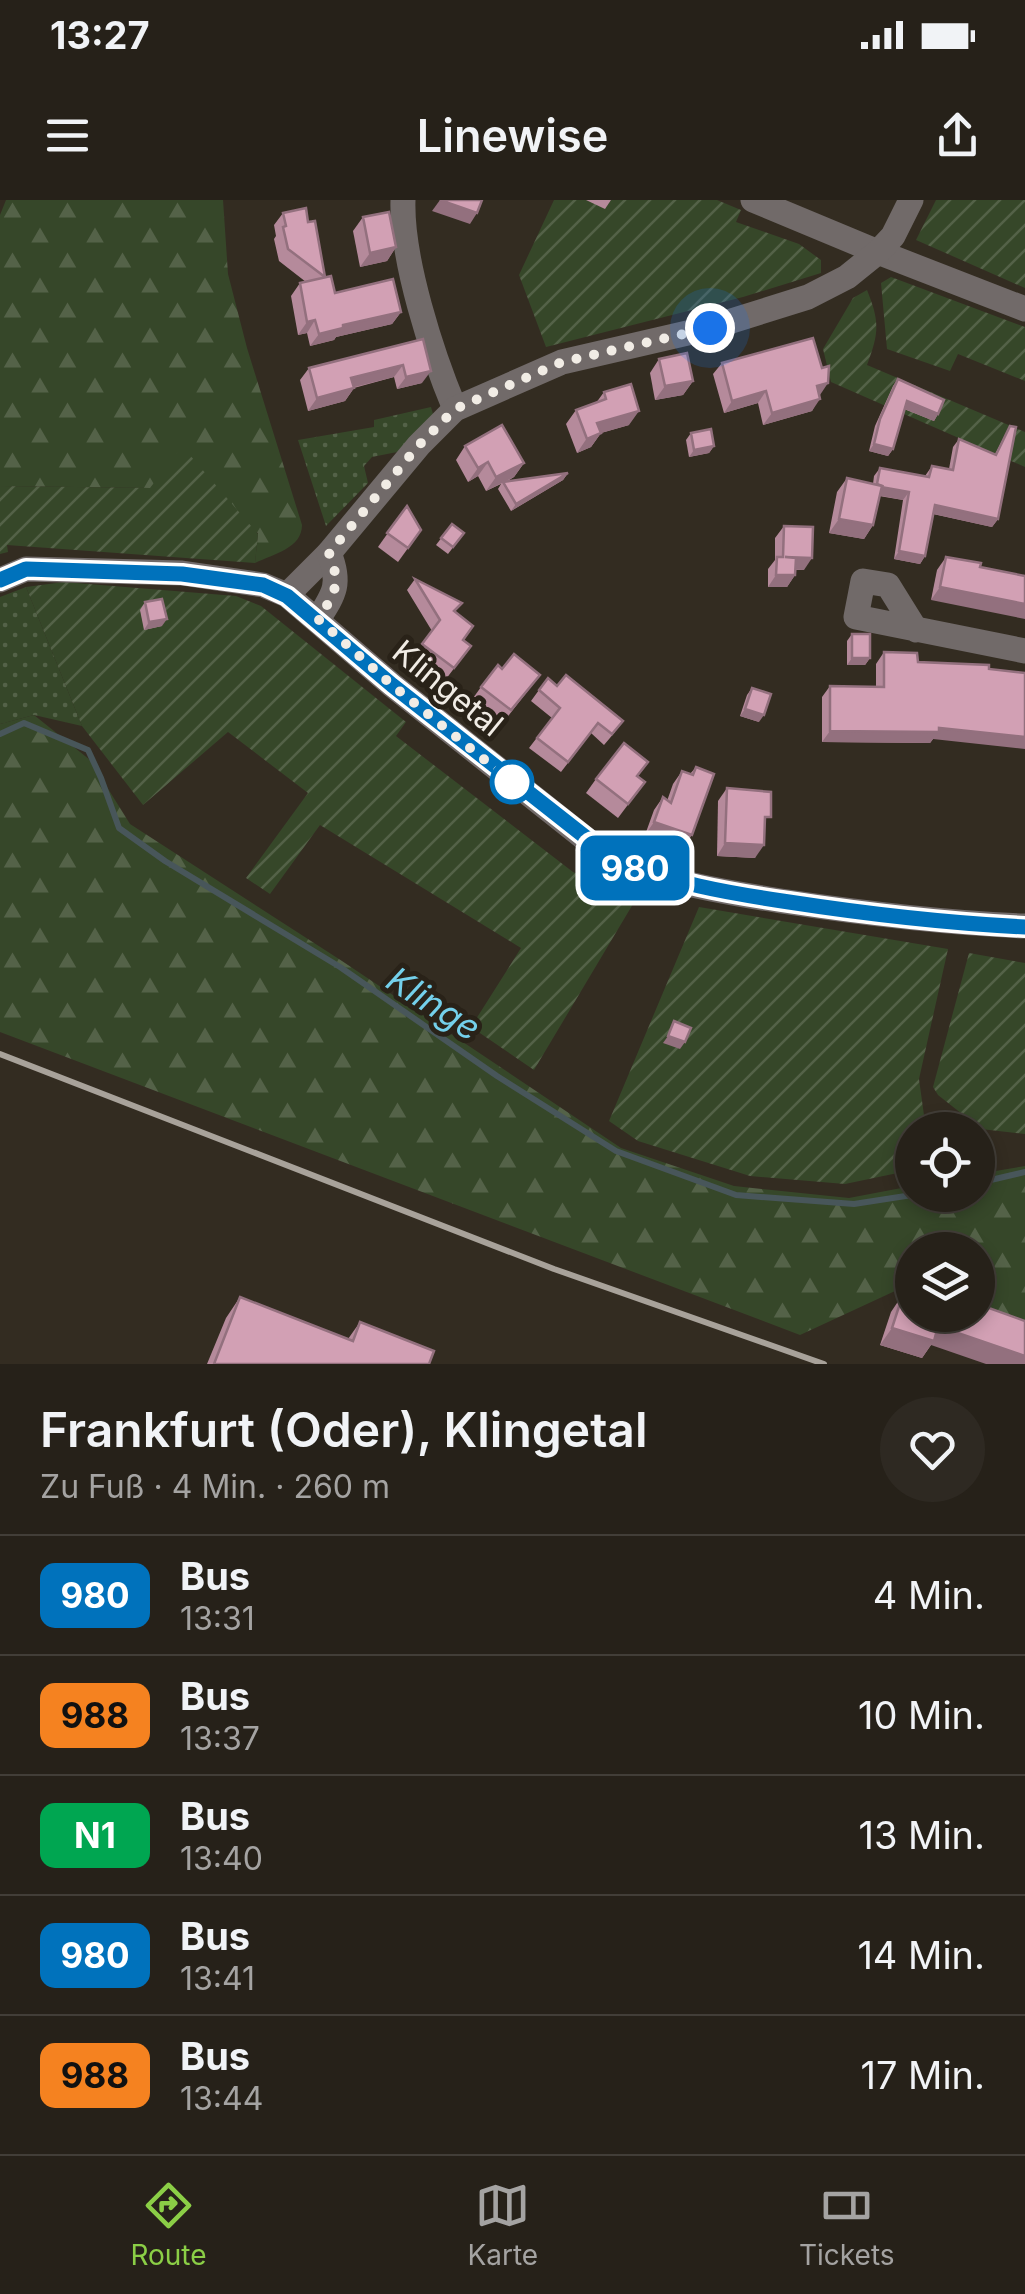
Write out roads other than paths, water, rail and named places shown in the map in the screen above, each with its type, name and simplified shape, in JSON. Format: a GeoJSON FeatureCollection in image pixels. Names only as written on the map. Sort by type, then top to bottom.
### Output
{"type":"FeatureCollection","features":[{"type":"Feature","properties":{"kind":"street"},"geometry":{"type":"LineString","coordinates":[[403,200],[412,272],[434,353],[455,409]]}},
{"type":"Feature","properties":{"kind":"street"},"geometry":{"type":"LineString","coordinates":[[754,200],[1025,309]]}},
{"type":"Feature","properties":{"kind":"street"},"geometry":{"type":"LineString","coordinates":[[287,596],[455,409],[562,362],[710,328],[808,297],[847,276],[878,252],[893,236],[911,200]]}},
{"type":"Feature","properties":{"kind":"street"},"geometry":{"type":"LineString","coordinates":[[318,619],[331,599],[338,576],[329,553]]}},
{"type":"Feature","properties":{"kind":"street","name":"Klingetal"},"geometry":{"type":"LineString","coordinates":[[0,580],[26,569],[182,574],[263,585],[287,596],[318,619],[392,685],[592,844],[642,872],[695,886],[817,906],[964,924],[1025,926]]}},
{"type":"Feature","properties":{"kind":"street"},"geometry":{"type":"LineString","coordinates":[[916,630],[1025,651]]}},
{"type":"Feature","properties":{"kind":"waterway","name":"Klinge"},"geometry":{"type":"LineString","coordinates":[[0,734],[24,723],[88,750],[119,828],[165,861],[340,967],[497,1076],[616,1151],[736,1195],[854,1204],[895,1198]]}},
{"type":"Feature","properties":{"kind":"waterway","name":"Klinge"},"geometry":{"type":"LineString","coordinates":[[995,1179],[1025,1172]]}},
{"type":"Feature","properties":{"kind":"railway"},"geometry":{"type":"LineString","coordinates":[[0,1054],[554,1269],[824,1364]]}}]}
